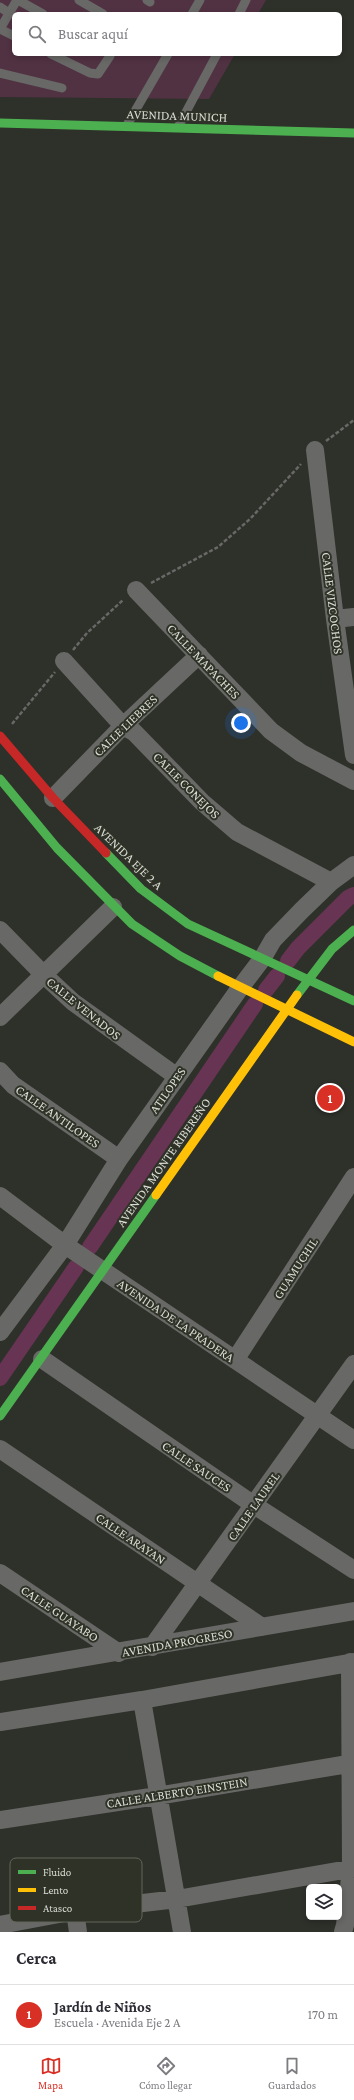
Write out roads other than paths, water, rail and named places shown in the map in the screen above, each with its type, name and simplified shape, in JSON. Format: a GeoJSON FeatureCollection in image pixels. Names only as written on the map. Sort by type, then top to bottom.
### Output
{"type":"FeatureCollection","features":[{"type":"Feature","properties":{"kind":"street","name":"AVENIDA MUNICH"},"geometry":{"type":"LineString","coordinates":[[0,123],[354,133]]}},
{"type":"Feature","properties":{"kind":"street","name":"CALLE VIZCOCHOS"},"geometry":{"type":"LineString","coordinates":[[315,450],[335,620],[354,755]]}},
{"type":"Feature","properties":{"kind":"street","name":"CALLE MAPACHES"},"geometry":{"type":"LineString","coordinates":[[136,590],[271,731],[301,754],[354,781]]}},
{"type":"Feature","properties":{"kind":"street"},"geometry":{"type":"LineString","coordinates":[[335,620],[354,617]]}},
{"type":"Feature","properties":{"kind":"street","name":"CALLE LIEBRES"},"geometry":{"type":"LineString","coordinates":[[53,798],[123,726],[199,655]]}},
{"type":"Feature","properties":{"kind":"street","name":"CALLE CONEJOS"},"geometry":{"type":"LineString","coordinates":[[64,661],[123,726],[134,732],[202,802],[237,832],[331,882]]}},
{"type":"Feature","properties":{"kind":"street","name":"AVENIDA EJE 2 A"},"geometry":{"type":"LineString","coordinates":[[0,736],[53,798],[141,889],[188,924],[354,1001]]}},
{"type":"Feature","properties":{"kind":"street"},"geometry":{"type":"LineString","coordinates":[[0,779],[57,848],[113,907],[132,924],[156,941],[240,988],[354,1042]]}},
{"type":"Feature","properties":{"kind":"street","name":"ATILOPES"},"geometry":{"type":"LineString","coordinates":[[1,1329],[65,1245],[119,1159],[176,1076],[262,959],[273,940],[331,882],[354,866]]}},
{"type":"Feature","properties":{"kind":"street"},"geometry":{"type":"LineString","coordinates":[[0,1017],[44,976],[113,907]]}},
{"type":"Feature","properties":{"kind":"street","name":"CALLE VENADOS"},"geometry":{"type":"LineString","coordinates":[[0,930],[44,976],[96,1019],[176,1076]]}},
{"type":"Feature","properties":{"kind":"street","name":"AVENIDA MONTE RIBEREÑO"},"geometry":{"type":"LineString","coordinates":[[0,1416],[42,1359],[286,1009],[332,949],[354,930]]}},
{"type":"Feature","properties":{"kind":"street","name":"CALLE ANTILOPES"},"geometry":{"type":"LineString","coordinates":[[0,1071],[14,1084],[119,1159]]}},
{"type":"Feature","properties":{"kind":"street","name":"GUAMUCHIL"},"geometry":{"type":"LineString","coordinates":[[235,1360],[354,1177]]}},
{"type":"Feature","properties":{"kind":"street","name":"AVENIDA DE LA PRADERA"},"geometry":{"type":"LineString","coordinates":[[0,1196],[65,1245],[354,1440]]}},
{"type":"Feature","properties":{"kind":"street","name":"CALLE SAUCES"},"geometry":{"type":"LineString","coordinates":[[42,1359],[254,1504],[354,1570]]}},
{"type":"Feature","properties":{"kind":"street","name":"CALLE LAUREL"},"geometry":{"type":"LineString","coordinates":[[152,1647],[354,1364]]}},
{"type":"Feature","properties":{"kind":"street","name":"CALLE ARAYAN"},"geometry":{"type":"LineString","coordinates":[[0,1449],[198,1582],[262,1627]]}},
{"type":"Feature","properties":{"kind":"street","name":"CALLE GUAYABO"},"geometry":{"type":"LineString","coordinates":[[0,1573],[119,1652]]}},
{"type":"Feature","properties":{"kind":"street","name":"AVENIDA PROGRESO"},"geometry":{"type":"LineString","coordinates":[[0,1672],[354,1611]]}},
{"type":"Feature","properties":{"kind":"street"},"geometry":{"type":"LineString","coordinates":[[0,1722],[142,1700],[352,1662],[353,1868],[343,1932]]}},
{"type":"Feature","properties":{"kind":"street"},"geometry":{"type":"LineString","coordinates":[[142,1700],[157,1796],[182,1932]]}},
{"type":"Feature","properties":{"kind":"street","name":"CALLE ALBERTO EINSTEIN"},"geometry":{"type":"LineString","coordinates":[[0,1820],[352,1764]]}},
{"type":"Feature","properties":{"kind":"street"},"geometry":{"type":"LineString","coordinates":[[142,1903],[177,1899],[353,1868]]}},
{"type":"Feature","properties":{"kind":"street"},"geometry":{"type":"LineString","coordinates":[[0,1925],[17,1922]]}},
{"type":"Feature","properties":{"kind":"street"},"geometry":{"type":"LineString","coordinates":[[76,1922],[78,1932]]}},
{"type":"Feature","properties":{"kind":"lane"},"geometry":{"type":"LineString","coordinates":[[12,35],[0,29],[18,0],[39,12]]}},
{"type":"Feature","properties":{"kind":"lane"},"geometry":{"type":"LineString","coordinates":[[79,0],[100,12]]}},
{"type":"Feature","properties":{"kind":"lane"},"geometry":{"type":"LineString","coordinates":[[193,12],[200,0]]}},
{"type":"Feature","properties":{"kind":"lane"},"geometry":{"type":"LineString","coordinates":[[239,12],[246,0]]}},
{"type":"Feature","properties":{"kind":"lane"},"geometry":{"type":"LineString","coordinates":[[0,7],[9,13]]}},
{"type":"Feature","properties":{"kind":"lane"},"geometry":{"type":"LineString","coordinates":[[55,56],[90,73],[98,74],[110,56]]}},
{"type":"Feature","properties":{"kind":"lane"},"geometry":{"type":"LineString","coordinates":[[126,126],[167,56]]}},
{"type":"Feature","properties":{"kind":"lane"},"geometry":{"type":"LineString","coordinates":[[177,128],[216,56]]}},
{"type":"Feature","properties":{"kind":"lane"},"geometry":{"type":"LineString","coordinates":[[0,73],[62,88]]}},
{"type":"Feature","properties":{"kind":"waterway"},"geometry":{"type":"LineString","coordinates":[[288,961],[298,948],[348,898],[354,895]]}},
{"type":"Feature","properties":{"kind":"waterway"},"geometry":{"type":"LineString","coordinates":[[266,990],[277,976]]}},
{"type":"Feature","properties":{"kind":"waterway"},"geometry":{"type":"LineString","coordinates":[[90,1247],[255,1004]]}},
{"type":"Feature","properties":{"kind":"waterway"},"geometry":{"type":"LineString","coordinates":[[0,1378],[76,1267]]}},
{"type":"Feature","properties":{"kind":"place","name":"Jardín de Niños"},"geometry":{"type":"Point","coordinates":[330,1098]}}]}
